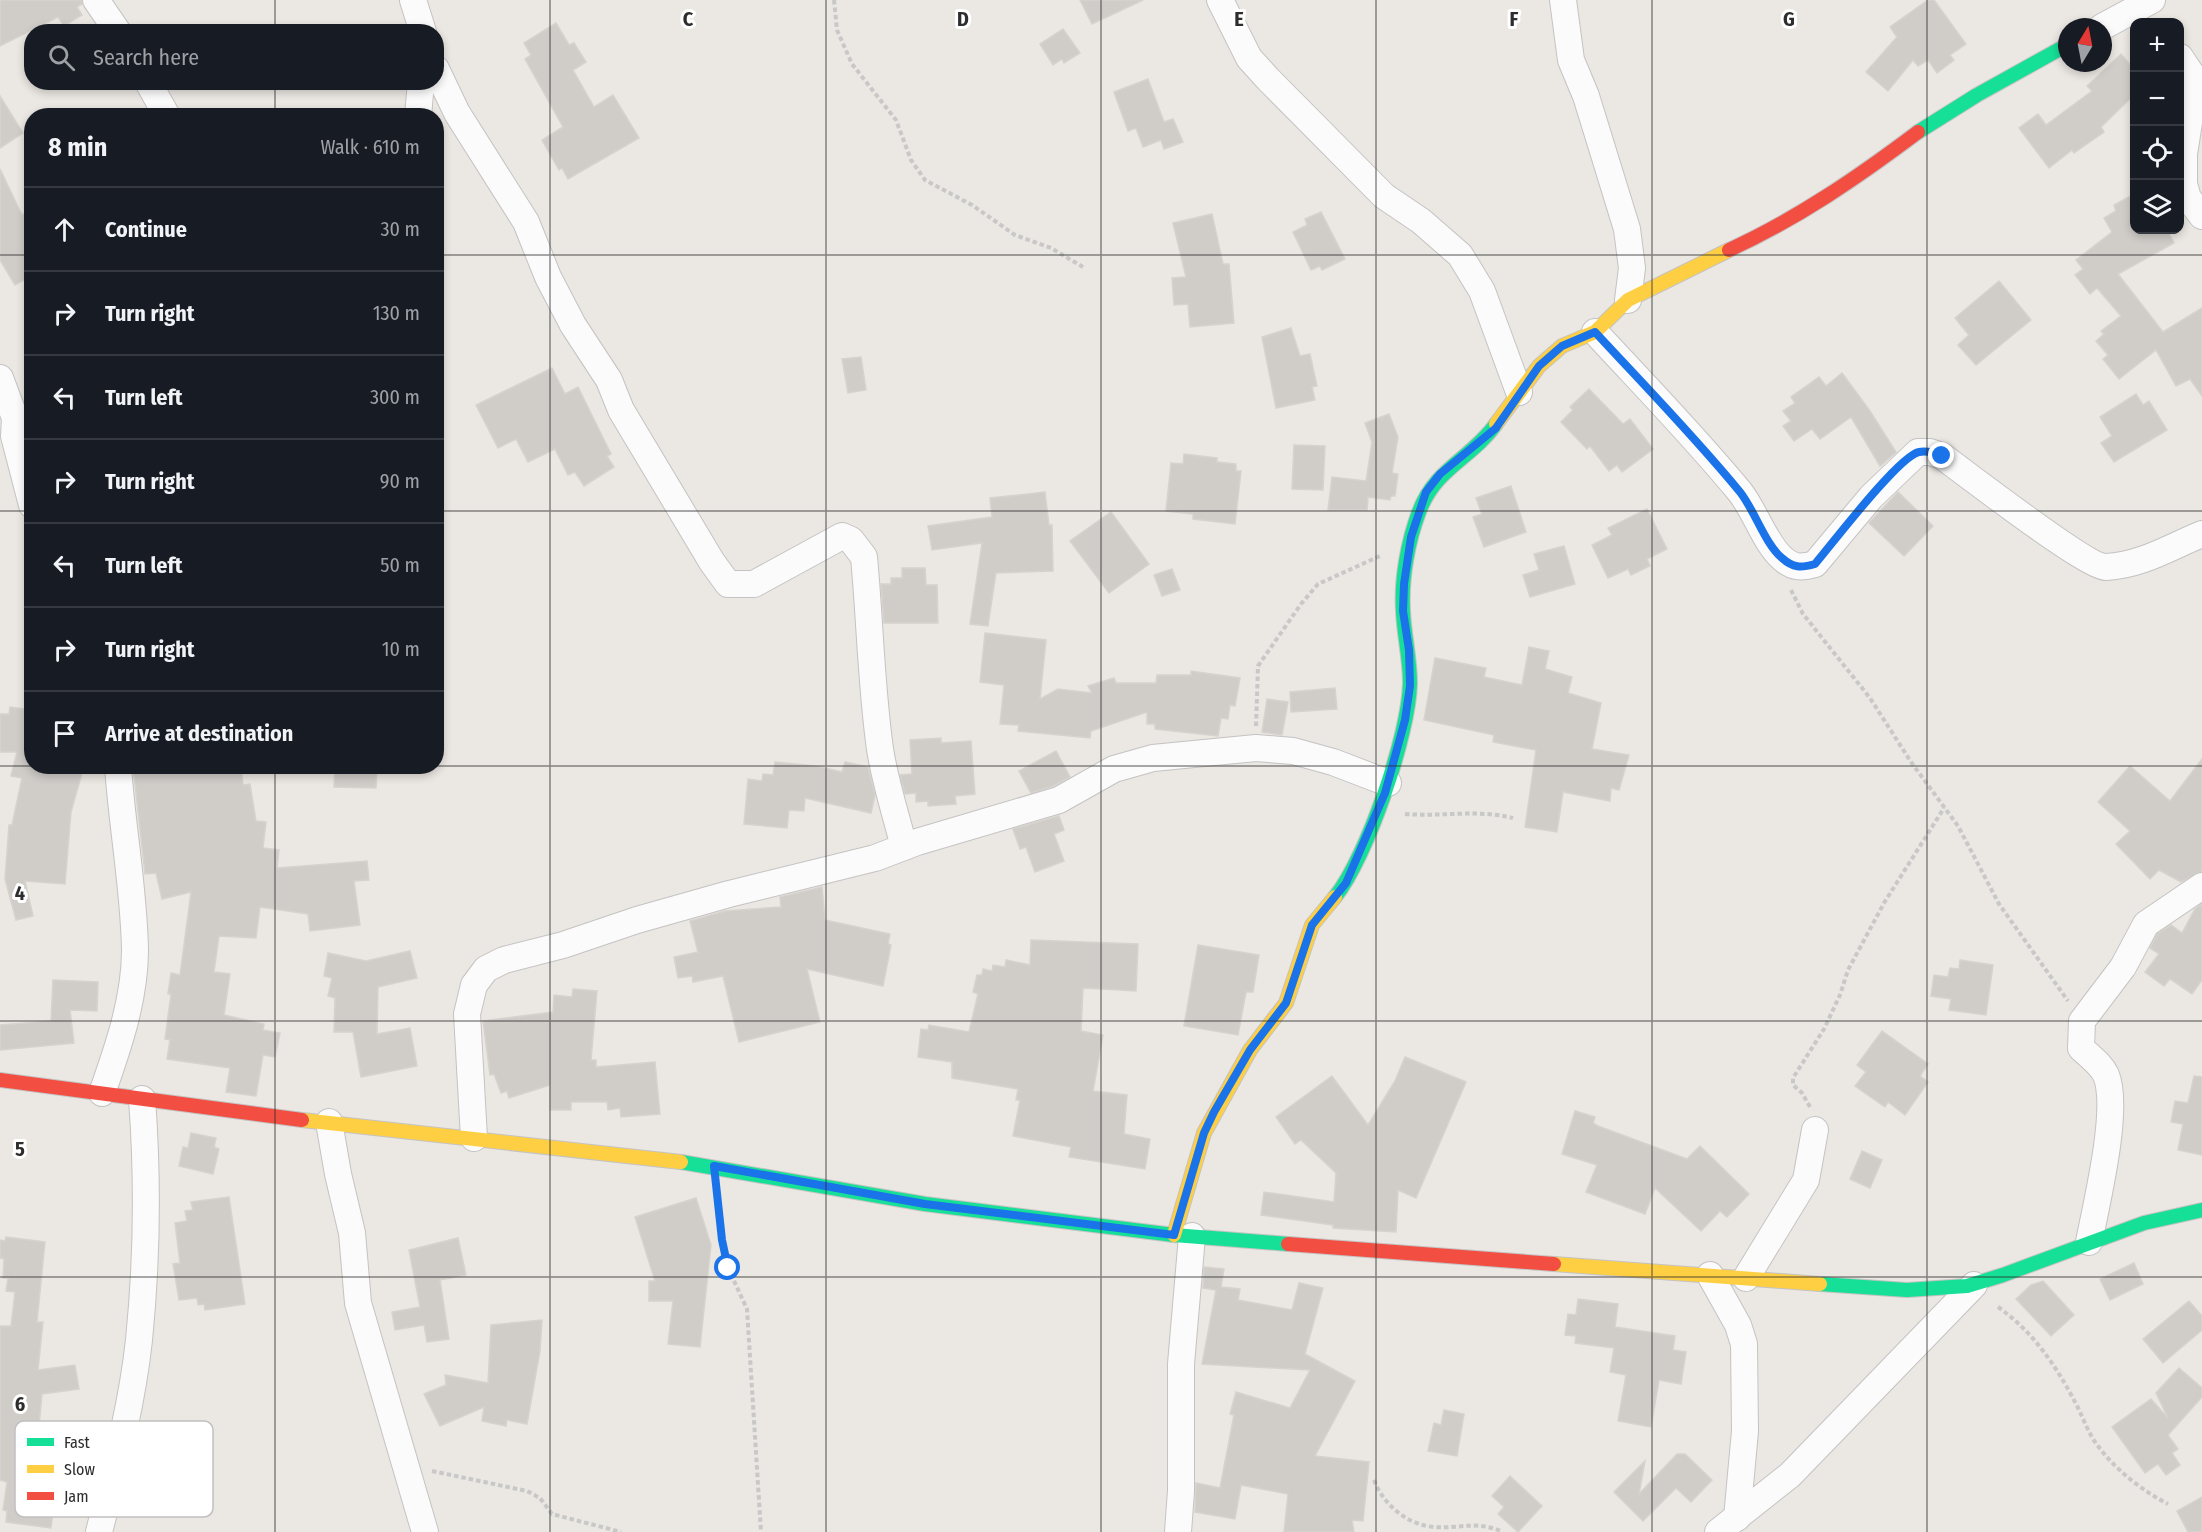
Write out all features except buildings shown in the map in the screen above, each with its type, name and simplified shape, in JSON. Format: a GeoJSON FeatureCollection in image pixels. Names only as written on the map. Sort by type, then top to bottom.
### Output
{"type":"FeatureCollection","features":[{"type":"Feature","properties":{"kind":"main road"},"geometry":{"type":"LineString","coordinates":[[1183,1235],[1204,1133],[1250,1050],[1286,1003],[1312,925],[1346,883],[1388,783],[1405,720],[1410,686],[1409,650],[1403,611],[1404,584],[1411,537],[1419,511],[1432,484],[1488,436],[1539,366],[1562,346],[1595,332],[1628,300],[1666,279],[1768,232],[1849,184],[1921,130],[1977,95],[2058,50]]}},
{"type":"Feature","properties":{"kind":"main road"},"geometry":{"type":"LineString","coordinates":[[0,1080],[230,1112],[714,1166],[925,1204],[1183,1235],[1907,1290],[1971,1288],[2089,1242],[2185,1212],[2202,1210]]}},
{"type":"Feature","properties":{"kind":"street"},"geometry":{"type":"LineString","coordinates":[[96,0],[112,24]]}},
{"type":"Feature","properties":{"kind":"street"},"geometry":{"type":"LineString","coordinates":[[413,0],[420,24]]}},
{"type":"Feature","properties":{"kind":"street"},"geometry":{"type":"LineString","coordinates":[[1220,0],[1249,58],[1268,79],[1384,196],[1421,222],[1460,255],[1482,291],[1519,392]]}},
{"type":"Feature","properties":{"kind":"street"},"geometry":{"type":"LineString","coordinates":[[1563,0],[1571,60],[1586,96],[1627,229],[1632,268],[1628,300]]}},
{"type":"Feature","properties":{"kind":"street"},"geometry":{"type":"LineString","coordinates":[[2112,23],[2147,10]]}},
{"type":"Feature","properties":{"kind":"street"},"geometry":{"type":"LineString","coordinates":[[2184,63],[2196,81],[2197,92],[2185,145],[2184,184],[2188,198],[2202,216]]}},
{"type":"Feature","properties":{"kind":"street"},"geometry":{"type":"LineString","coordinates":[[444,86],[457,113],[526,222],[548,277],[573,325],[609,380],[621,410],[712,562],[728,584],[754,584],[842,536],[858,547],[864,557],[872,638],[872,681],[880,751],[904,847]]}},
{"type":"Feature","properties":{"kind":"street"},"geometry":{"type":"LineString","coordinates":[[152,90],[163,108]]}},
{"type":"Feature","properties":{"kind":"street"},"geometry":{"type":"LineString","coordinates":[[419,108],[420,90]]}},
{"type":"Feature","properties":{"kind":"street"},"geometry":{"type":"LineString","coordinates":[[1595,332],[1676,417],[1741,493],[1780,557],[1793,566],[1803,568],[1815,564],[1871,497],[1918,452],[1930,452],[1942,456],[2064,546],[2100,566],[2154,557],[2202,534]]}},
{"type":"Feature","properties":{"kind":"street"},"geometry":{"type":"LineString","coordinates":[[0,378],[23,423],[14,436],[24,474]]}},
{"type":"Feature","properties":{"kind":"street"},"geometry":{"type":"LineString","coordinates":[[474,1138],[467,1014],[474,985],[486,969],[504,960],[563,945],[637,920],[764,885],[875,858],[1059,800],[1114,769],[1153,758],[1256,748],[1293,751],[1334,762],[1388,783]]}},
{"type":"Feature","properties":{"kind":"street"},"geometry":{"type":"LineString","coordinates":[[102,1093],[120,1043],[131,988],[135,951],[119,774]]}},
{"type":"Feature","properties":{"kind":"street"},"geometry":{"type":"LineString","coordinates":[[2089,1242],[2108,1138],[2109,1099],[2106,1076],[2081,1048],[2082,1021],[2123,967],[2146,924],[2202,886]]}},
{"type":"Feature","properties":{"kind":"street"},"geometry":{"type":"LineString","coordinates":[[125,1421],[139,1341],[148,1173],[142,1099]]}},
{"type":"Feature","properties":{"kind":"street"},"geometry":{"type":"LineString","coordinates":[[329,1122],[352,1233],[358,1303],[377,1375],[407,1466],[425,1532]]}},
{"type":"Feature","properties":{"kind":"street"},"geometry":{"type":"LineString","coordinates":[[1746,1278],[1806,1180],[1815,1130]]}},
{"type":"Feature","properties":{"kind":"street"},"geometry":{"type":"LineString","coordinates":[[1178,1532],[1181,1491],[1183,1235]]}},
{"type":"Feature","properties":{"kind":"street"},"geometry":{"type":"LineString","coordinates":[[1710,1275],[1738,1325],[1744,1344],[1745,1431],[1728,1525]]}},
{"type":"Feature","properties":{"kind":"street"},"geometry":{"type":"LineString","coordinates":[[1728,1525],[1790,1475],[1971,1288]]}},
{"type":"Feature","properties":{"kind":"street"},"geometry":{"type":"LineString","coordinates":[[99,1532],[103,1517]]}},
{"type":"Feature","properties":{"kind":"path"},"geometry":{"type":"LineString","coordinates":[[834,0],[837,30],[852,64],[896,120],[911,160],[925,180],[972,205],[1015,236],[1050,248],[1083,267]]}},
{"type":"Feature","properties":{"kind":"path"},"geometry":{"type":"LineString","coordinates":[[1256,748],[1258,666],[1301,604],[1318,584],[1358,567],[1411,537]]}},
{"type":"Feature","properties":{"kind":"path"},"geometry":{"type":"LineString","coordinates":[[1780,557],[1789,586],[1803,614],[1870,698],[1958,826],[1999,904],[2082,1021]]}},
{"type":"Feature","properties":{"kind":"path"},"geometry":{"type":"LineString","coordinates":[[1378,808],[1402,814],[1426,816],[1469,812],[1513,818]]}},
{"type":"Feature","properties":{"kind":"path"},"geometry":{"type":"LineString","coordinates":[[1815,1130],[1812,1111],[1802,1093],[1793,1085],[1792,1078],[1824,1029],[1840,995],[1848,970],[1884,903],[1944,808]]}},
{"type":"Feature","properties":{"kind":"path"},"geometry":{"type":"LineString","coordinates":[[714,1166],[725,1257],[747,1309],[761,1532]]}},
{"type":"Feature","properties":{"kind":"path"},"geometry":{"type":"LineString","coordinates":[[1971,1288],[2013,1317],[2050,1356],[2093,1438],[2124,1475],[2142,1490],[2168,1504]]}},
{"type":"Feature","properties":{"kind":"path"},"geometry":{"type":"LineString","coordinates":[[407,1466],[527,1491],[540,1498],[552,1514],[621,1532]]}},
{"type":"Feature","properties":{"kind":"path"},"geometry":{"type":"LineString","coordinates":[[1374,1480],[1390,1506],[1423,1524],[1434,1527],[1471,1524],[1503,1532]]}},
{"type":"Feature","properties":{"kind":"traffic: fast"},"geometry":{"type":"LineString","coordinates":[[1918,132],[1977,95],[2058,50]]}},
{"type":"Feature","properties":{"kind":"traffic: fast"},"geometry":{"type":"LineString","coordinates":[[1335,897],[1360,854],[1373,825],[1394,763],[1408,705],[1410,683],[1403,586],[1406,560],[1415,523],[1434,485],[1496,424]]}},
{"type":"Feature","properties":{"kind":"traffic: fast"},"geometry":{"type":"LineString","coordinates":[[681,1162],[925,1204],[1174,1235],[1288,1244]]}},
{"type":"Feature","properties":{"kind":"traffic: fast"},"geometry":{"type":"LineString","coordinates":[[1820,1284],[1907,1290],[1967,1286],[2144,1223],[2202,1210]]}},
{"type":"Feature","properties":{"kind":"traffic: slow"},"geometry":{"type":"LineString","coordinates":[[1496,424],[1539,366],[1562,346],[1595,332],[1628,300],[1729,250]]}},
{"type":"Feature","properties":{"kind":"traffic: slow"},"geometry":{"type":"LineString","coordinates":[[1174,1235],[1204,1133],[1250,1050],[1286,1003],[1312,925],[1335,897]]}},
{"type":"Feature","properties":{"kind":"traffic: slow"},"geometry":{"type":"LineString","coordinates":[[302,1120],[681,1162]]}},
{"type":"Feature","properties":{"kind":"traffic: slow"},"geometry":{"type":"LineString","coordinates":[[1554,1264],[1820,1284]]}},
{"type":"Feature","properties":{"kind":"traffic: jam"},"geometry":{"type":"LineString","coordinates":[[1729,250],[1779,225],[1826,196],[1918,132]]}},
{"type":"Feature","properties":{"kind":"traffic: jam"},"geometry":{"type":"LineString","coordinates":[[0,1080],[302,1120]]}},
{"type":"Feature","properties":{"kind":"traffic: jam"},"geometry":{"type":"LineString","coordinates":[[1288,1244],[1554,1264]]}},
{"type":"Feature","properties":{"kind":"route"},"geometry":{"type":"LineString","coordinates":[[728,1268],[722,1240],[714,1166],[925,1204],[1174,1235],[1204,1133],[1214,1112],[1250,1050],[1286,1003],[1298,973],[1305,941],[1312,925],[1346,883],[1385,793],[1405,720],[1410,686],[1409,650],[1403,611],[1404,584],[1411,537],[1426,492],[1440,474],[1496,428],[1539,366],[1562,346],[1595,332],[1676,417],[1741,493],[1780,557],[1793,566],[1803,568],[1815,564],[1855,514],[1910,457],[1918,452],[1930,452],[1942,456]]}}]}
